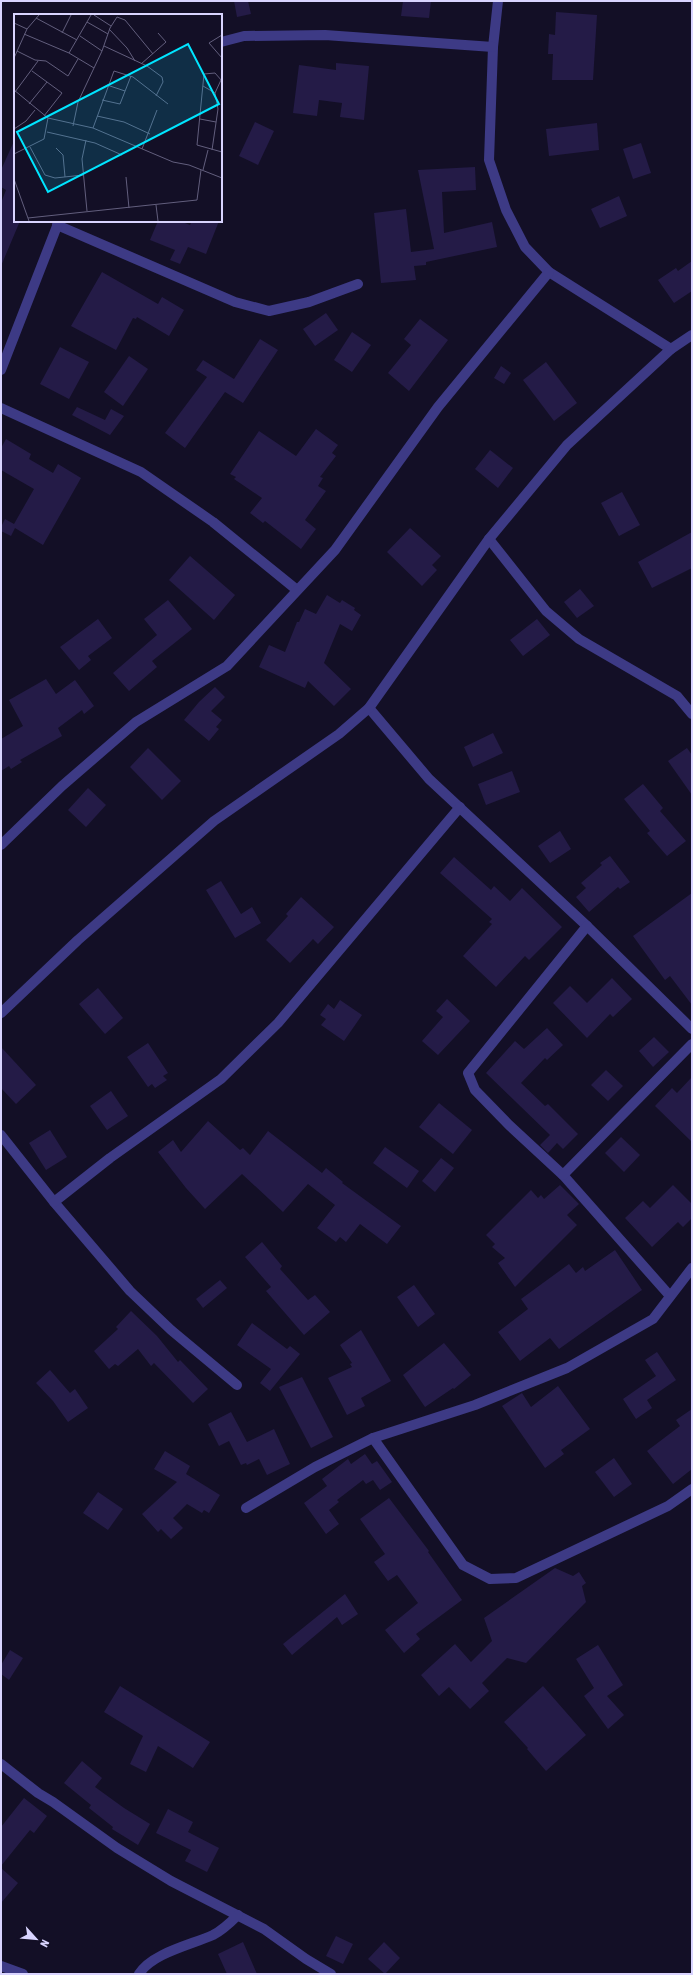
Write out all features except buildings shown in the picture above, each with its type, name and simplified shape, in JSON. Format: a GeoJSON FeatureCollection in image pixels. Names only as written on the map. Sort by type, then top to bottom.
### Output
{"type":"FeatureCollection","features":[{"type":"Feature","properties":{"kind":"street"},"geometry":{"type":"LineString","coordinates":[[498,1],[494,47],[489,160],[506,210],[525,247],[549,272],[671,349]]}},
{"type":"Feature","properties":{"kind":"street"},"geometry":{"type":"LineString","coordinates":[[222,42],[244,36],[325,35],[494,47]]}},
{"type":"Feature","properties":{"kind":"street"},"geometry":{"type":"LineString","coordinates":[[1,370],[58,223],[235,302],[269,311],[309,302],[358,284]]}},
{"type":"Feature","properties":{"kind":"street"},"geometry":{"type":"LineString","coordinates":[[1,845],[62,786],[136,722],[228,666],[335,550],[438,407],[549,272]]}},
{"type":"Feature","properties":{"kind":"street"},"geometry":{"type":"LineString","coordinates":[[1,1013],[78,940],[214,821],[339,734],[369,708],[489,539],[567,445],[671,349],[692,335]]}},
{"type":"Feature","properties":{"kind":"street"},"geometry":{"type":"LineString","coordinates":[[1,408],[141,472],[213,522],[298,590]]}},
{"type":"Feature","properties":{"kind":"street"},"geometry":{"type":"LineString","coordinates":[[489,539],[546,611],[579,639],[677,696],[692,714]]}},
{"type":"Feature","properties":{"kind":"street"},"geometry":{"type":"LineString","coordinates":[[369,708],[430,779],[587,926],[692,1029]]}},
{"type":"Feature","properties":{"kind":"street"},"geometry":{"type":"LineString","coordinates":[[54,1202],[110,1158],[221,1079],[278,1023],[460,807]]}},
{"type":"Feature","properties":{"kind":"street"},"geometry":{"type":"LineString","coordinates":[[587,926],[468,1073],[474,1090],[563,1175],[670,1296]]}},
{"type":"Feature","properties":{"kind":"street"},"geometry":{"type":"LineString","coordinates":[[563,1175],[692,1044]]}},
{"type":"Feature","properties":{"kind":"street"},"geometry":{"type":"LineString","coordinates":[[1,1135],[54,1202],[130,1291],[171,1330],[237,1385]]}},
{"type":"Feature","properties":{"kind":"street"},"geometry":{"type":"LineString","coordinates":[[246,1508],[315,1467],[373,1438],[475,1405],[567,1368],[654,1319],[692,1268]]}},
{"type":"Feature","properties":{"kind":"street"},"geometry":{"type":"LineString","coordinates":[[373,1438],[463,1565],[490,1579],[516,1578],[543,1566],[668,1506],[692,1489]]}},
{"type":"Feature","properties":{"kind":"street"},"geometry":{"type":"LineString","coordinates":[[1,1764],[38,1793],[117,1848],[171,1881],[276,1936],[306,1959],[331,1974]]}},
{"type":"Feature","properties":{"kind":"street"},"geometry":{"type":"LineString","coordinates":[[139,1974],[141,1970],[158,1957],[214,1934],[228,1926],[238,1915]]}},
{"type":"Feature","properties":{"kind":"street"},"geometry":{"type":"LineString","coordinates":[[1,1966],[23,1974]]}}]}
